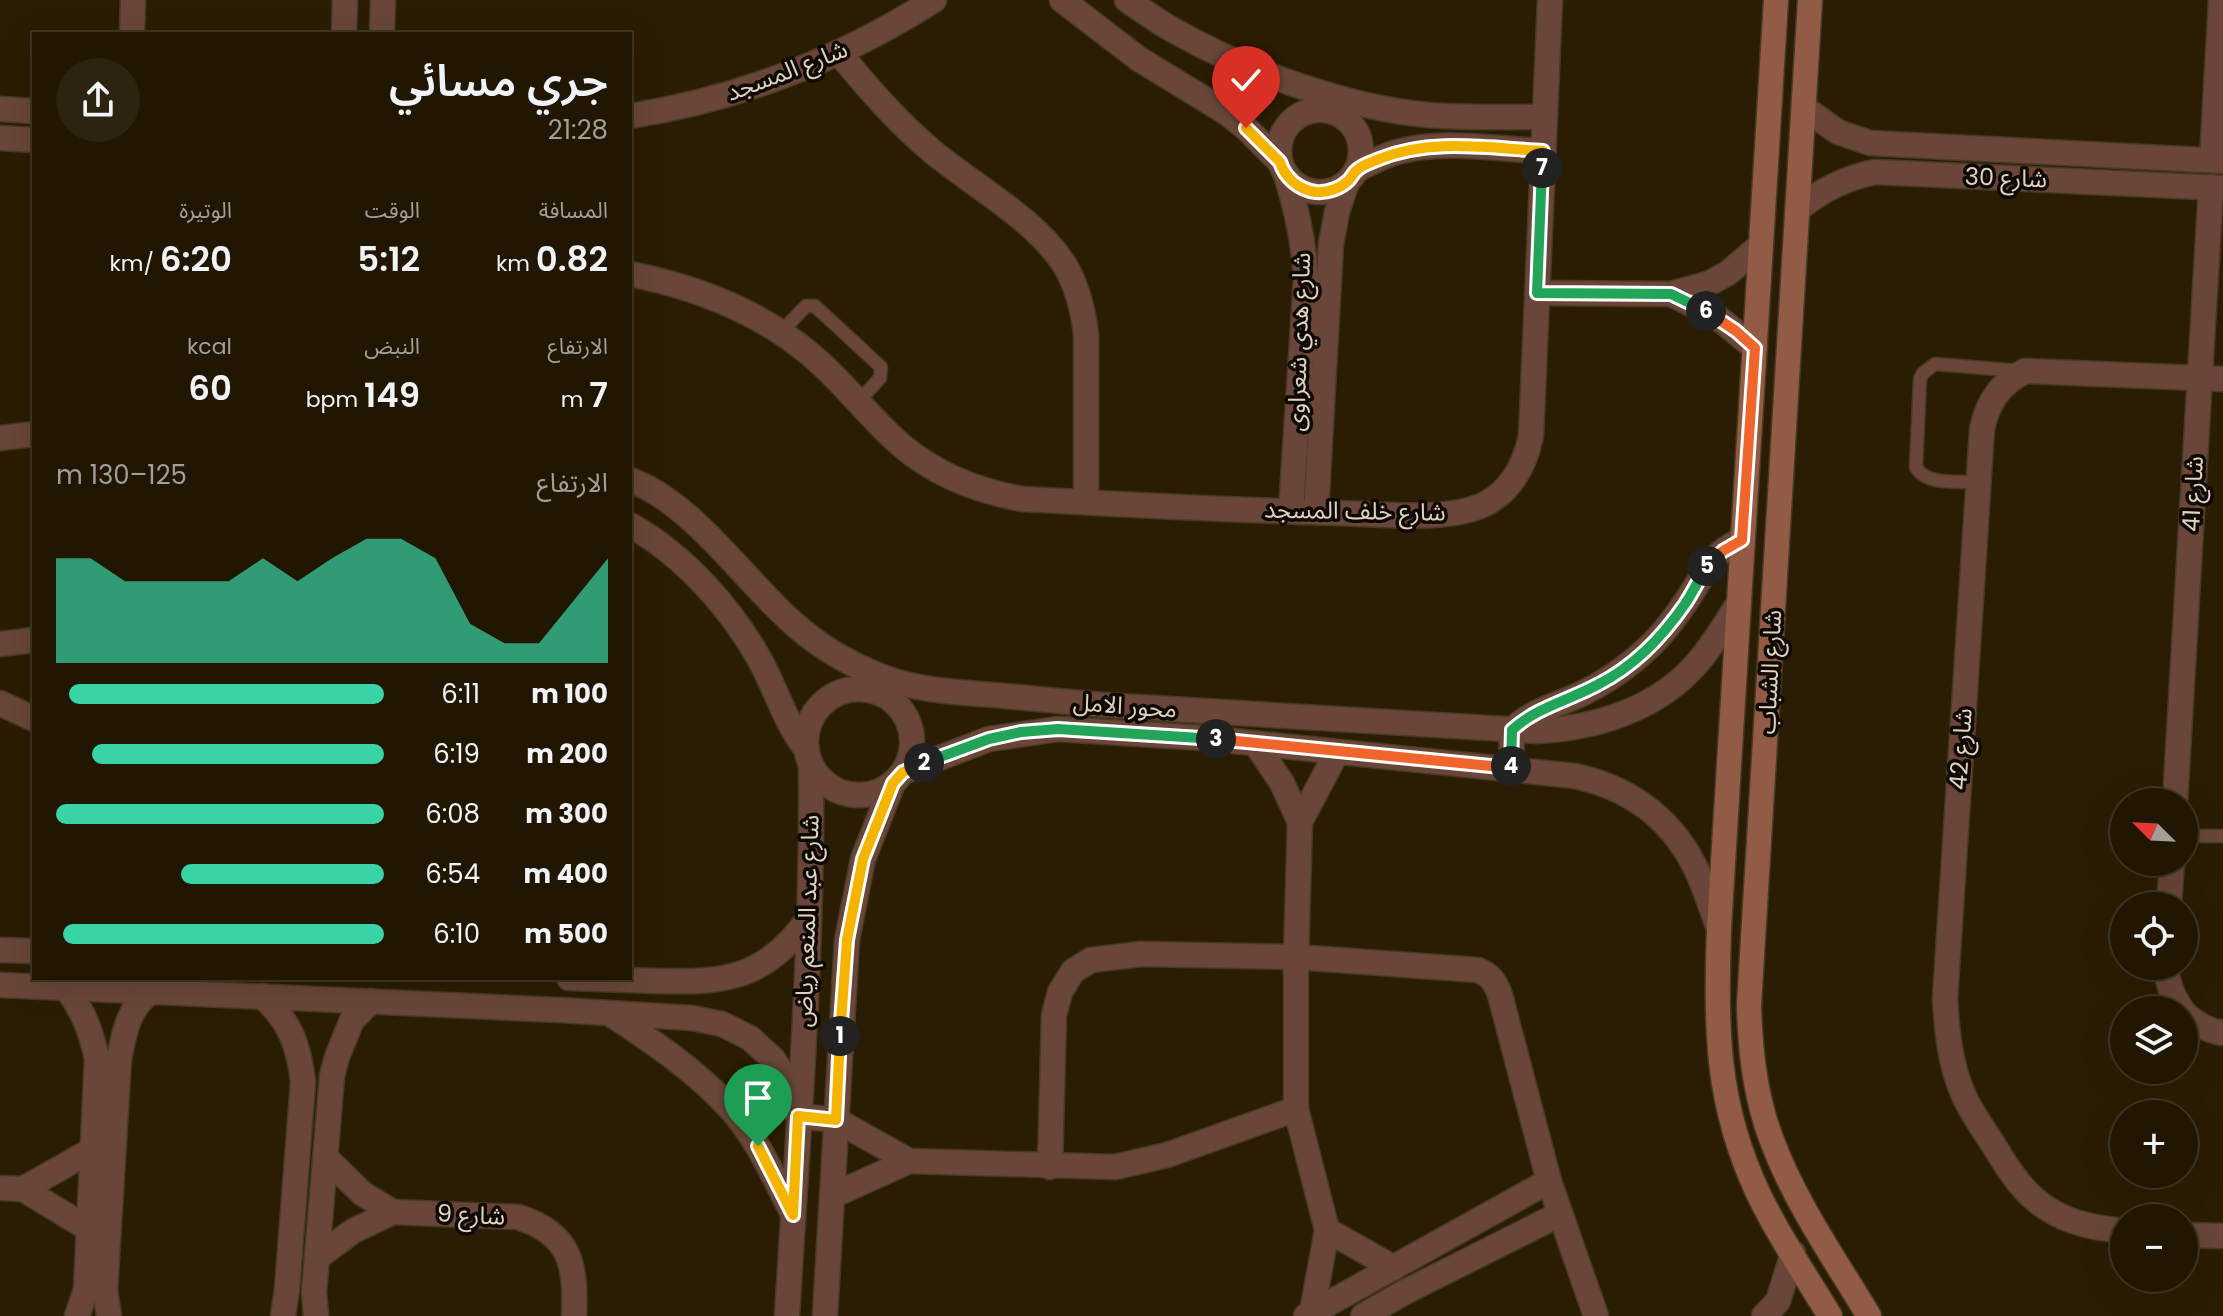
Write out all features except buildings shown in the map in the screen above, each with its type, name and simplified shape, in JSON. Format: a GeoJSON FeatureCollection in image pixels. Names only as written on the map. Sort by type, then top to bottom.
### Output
{"type":"FeatureCollection","features":[{"type":"Feature","properties":{"kind":"street"},"geometry":{"type":"LineString","coordinates":[[132,32],[133,0]]}},
{"type":"Feature","properties":{"kind":"street"},"geometry":{"type":"LineString","coordinates":[[344,32],[345,0]]}},
{"type":"Feature","properties":{"kind":"street"},"geometry":{"type":"LineString","coordinates":[[382,32],[383,0]]}},
{"type":"Feature","properties":{"kind":"street","name":"شارع المسجد"},"geometry":{"type":"LineString","coordinates":[[632,116],[728,95],[788,74],[839,53],[934,0]]}},
{"type":"Feature","properties":{"kind":"street","name":"شارع هدي شعراوى"},"geometry":{"type":"LineString","coordinates":[[1062,0],[1139,59],[1227,113],[1246,128],[1283,169],[1300,225],[1306,279],[1291,511]]}},
{"type":"Feature","properties":{"kind":"street"},"geometry":{"type":"LineString","coordinates":[[1127,0],[1172,30],[1220,55],[1272,76],[1359,103],[1429,115],[1544,117]]}},
{"type":"Feature","properties":{"kind":"street","name":"شارع خلف المسجد"},"geometry":{"type":"LineString","coordinates":[[632,274],[680,285],[716,298],[781,332],[812,355],[901,445],[930,467],[998,495],[1022,499],[1316,512],[1434,515],[1469,510],[1486,504],[1512,483],[1522,468],[1530,444],[1550,0]]}},
{"type":"Feature","properties":{"kind":"street"},"geometry":{"type":"LineString","coordinates":[[2218,161],[2221,0]]}},
{"type":"Feature","properties":{"kind":"street"},"geometry":{"type":"LineString","coordinates":[[1775,5],[1810,6]]}},
{"type":"Feature","properties":{"kind":"street","name":"شارع الشباب"},"geometry":{"type":"LineString","coordinates":[[1775,5],[1719,928],[1718,1040],[1727,1105],[1746,1167],[1775,1226],[1830,1316]]}},
{"type":"Feature","properties":{"kind":"street","name":"شارع الشباب"},"geometry":{"type":"LineString","coordinates":[[1810,6],[1749,1005],[1750,1039],[1761,1105],[1783,1168],[1869,1316]]}},
{"type":"Feature","properties":{"kind":"street"},"geometry":{"type":"LineString","coordinates":[[839,53],[909,131],[1039,234],[1065,265],[1076,287],[1086,334],[1086,502]]}},
{"type":"Feature","properties":{"kind":"street"},"geometry":{"type":"LineString","coordinates":[[1272,76],[1302,113]]}},
{"type":"Feature","properties":{"kind":"street"},"geometry":{"type":"LineString","coordinates":[[1336,113],[1359,103]]}},
{"type":"Feature","properties":{"kind":"street","name":"شارع 30"},"geometry":{"type":"LineString","coordinates":[[1804,108],[1820,121],[1853,138],[1887,145],[2218,161]]}},
{"type":"Feature","properties":{"kind":"street"},"geometry":{"type":"LineString","coordinates":[[0,109],[32,111]]}},
{"type":"Feature","properties":{"kind":"street"},"geometry":{"type":"LineString","coordinates":[[1352,176],[1360,157],[1361,144],[1348,120],[1325,109],[1302,113],[1292,119],[1285,128],[1278,151],[1283,169],[1294,183],[1315,192],[1337,188],[1352,176],[1396,152],[1418,148],[1440,146],[1543,151]]}},
{"type":"Feature","properties":{"kind":"street"},"geometry":{"type":"LineString","coordinates":[[0,138],[32,140]]}},
{"type":"Feature","properties":{"kind":"street"},"geometry":{"type":"LineString","coordinates":[[1918,174],[1920,146]]}},
{"type":"Feature","properties":{"kind":"street","name":"شارع 30"},"geometry":{"type":"LineString","coordinates":[[1798,209],[1826,189],[1875,172],[2217,187]]}},
{"type":"Feature","properties":{"kind":"street","name":"شارع هدي شعراوى"},"geometry":{"type":"LineString","coordinates":[[1316,512],[1331,244],[1337,212],[1352,176]]}},
{"type":"Feature","properties":{"kind":"street","name":"شارع 41"},"geometry":{"type":"LineString","coordinates":[[2176,788],[2212,378],[2217,187]]}},
{"type":"Feature","properties":{"kind":"street"},"geometry":{"type":"LineString","coordinates":[[1537,293],[1671,294],[1701,286],[1728,273],[1761,245]]}},
{"type":"Feature","properties":{"kind":"street"},"geometry":{"type":"LineString","coordinates":[[1671,294],[1716,316],[1755,348]]}},
{"type":"Feature","properties":{"kind":"street"},"geometry":{"type":"LineString","coordinates":[[2025,371],[2212,378]]}},
{"type":"Feature","properties":{"kind":"street","name":"شارع 42"},"geometry":{"type":"LineString","coordinates":[[2025,371],[2000,388],[1985,414],[1982,429],[1945,999],[1950,1049],[1965,1098],[2015,1179],[2029,1195],[2065,1218],[2110,1229]]}},
{"type":"Feature","properties":{"kind":"street"},"geometry":{"type":"LineString","coordinates":[[0,438],[32,434]]}},
{"type":"Feature","properties":{"kind":"street","name":"محور الامل"},"geometry":{"type":"LineString","coordinates":[[633,478],[695,523],[793,623],[847,661],[907,685],[938,692],[1512,730],[1564,730],[1601,722],[1637,708],[1659,695],[1698,662],[1738,604]]}},
{"type":"Feature","properties":{"kind":"street"},"geometry":{"type":"LineString","coordinates":[[632,526],[670,553],[694,575],[733,619],[761,662],[787,719],[820,778],[832,788],[847,794],[863,795],[879,791],[898,777],[910,757],[912,742],[910,726],[902,712],[892,700],[870,691],[847,661]]}},
{"type":"Feature","properties":{"kind":"street"},"geometry":{"type":"LineString","coordinates":[[1511,768],[1512,730],[1530,715],[1603,682],[1650,646],[1669,625],[1714,558],[1742,540],[1778,541]]}},
{"type":"Feature","properties":{"kind":"street"},"geometry":{"type":"LineString","coordinates":[[15,642],[32,655]]}},
{"type":"Feature","properties":{"kind":"street"},"geometry":{"type":"LineString","coordinates":[[809,757],[807,734],[811,719],[820,706],[840,693],[907,685]]}},
{"type":"Feature","properties":{"kind":"street"},"geometry":{"type":"LineString","coordinates":[[0,703],[32,718]]}},
{"type":"Feature","properties":{"kind":"street","name":"محور الامل"},"geometry":{"type":"LineString","coordinates":[[898,777],[989,739],[1058,729],[1204,738],[1575,776],[1603,782],[1650,810],[1677,837],[1694,863],[1719,928]]}},
{"type":"Feature","properties":{"kind":"street"},"geometry":{"type":"LineString","coordinates":[[1256,744],[1282,783],[1300,822]]}},
{"type":"Feature","properties":{"kind":"street"},"geometry":{"type":"LineString","coordinates":[[1309,1314],[1327,1230],[1296,1109],[1300,822],[1337,752]]}},
{"type":"Feature","properties":{"kind":"street","name":"شارع عبد المنعم رياض"},"geometry":{"type":"LineString","coordinates":[[787,1316],[809,918],[812,841],[809,757]]}},
{"type":"Feature","properties":{"kind":"street","name":"شارع عبد المنعم رياض"},"geometry":{"type":"LineString","coordinates":[[825,1316],[844,962],[863,859],[898,777]]}},
{"type":"Feature","properties":{"kind":"street"},"geometry":{"type":"LineString","coordinates":[[632,980],[717,981],[739,975],[778,953],[795,938],[809,918]]}},
{"type":"Feature","properties":{"kind":"street"},"geometry":{"type":"LineString","coordinates":[[1719,928],[1754,930]]}},
{"type":"Feature","properties":{"kind":"street"},"geometry":{"type":"LineString","coordinates":[[1050,1167],[1054,1015],[1060,992],[1073,971],[1091,960],[1141,954],[1296,957],[1478,970],[1495,982],[1500,995],[1549,1181],[1596,1316]]}},
{"type":"Feature","properties":{"kind":"street"},"geometry":{"type":"LineString","coordinates":[[560,1010],[561,980]]}},
{"type":"Feature","properties":{"kind":"street"},"geometry":{"type":"LineString","coordinates":[[0,985],[692,1018],[722,1024],[750,1038],[773,1059],[790,1086],[798,1116],[836,1120],[909,1161]]}},
{"type":"Feature","properties":{"kind":"street"},"geometry":{"type":"LineString","coordinates":[[66,988],[81,1008],[108,1058],[96,1290],[77,1316]]}},
{"type":"Feature","properties":{"kind":"street"},"geometry":{"type":"LineString","coordinates":[[109,1316],[96,1290],[89,1229],[94,1149],[108,1058],[140,999],[151,992]]}},
{"type":"Feature","properties":{"kind":"street"},"geometry":{"type":"LineString","coordinates":[[262,996],[278,1011],[293,1037],[301,1067],[303,1094],[283,1316]]}},
{"type":"Feature","properties":{"kind":"street"},"geometry":{"type":"LineString","coordinates":[[287,1289],[315,1304],[329,1096],[344,1038],[352,1020],[371,1001]]}},
{"type":"Feature","properties":{"kind":"street"},"geometry":{"type":"LineString","coordinates":[[609,1013],[689,1069],[730,1107],[758,1146],[793,1215]]}},
{"type":"Feature","properties":{"kind":"street"},"geometry":{"type":"LineString","coordinates":[[2198,1024],[2223,1033]]}},
{"type":"Feature","properties":{"kind":"street"},"geometry":{"type":"LineString","coordinates":[[303,1094],[329,1096]]}},
{"type":"Feature","properties":{"kind":"street"},"geometry":{"type":"LineString","coordinates":[[832,1196],[909,1161],[1115,1167],[1167,1155],[1296,1109]]}},
{"type":"Feature","properties":{"kind":"street"},"geometry":{"type":"LineString","coordinates":[[12,1188],[94,1149]]}},
{"type":"Feature","properties":{"kind":"street"},"geometry":{"type":"LineString","coordinates":[[325,1157],[363,1194],[393,1212]]}},
{"type":"Feature","properties":{"kind":"street"},"geometry":{"type":"LineString","coordinates":[[1309,1314],[1549,1181]]}},
{"type":"Feature","properties":{"kind":"street"},"geometry":{"type":"LineString","coordinates":[[12,1188],[89,1229]]}},
{"type":"Feature","properties":{"kind":"street","name":"شارع 9"},"geometry":{"type":"LineString","coordinates":[[317,1258],[353,1231],[393,1212],[502,1215],[533,1222],[558,1241],[573,1268],[574,1316]]}},
{"type":"Feature","properties":{"kind":"street"},"geometry":{"type":"LineString","coordinates":[[1363,1316],[1560,1214]]}},
{"type":"Feature","properties":{"kind":"street"},"geometry":{"type":"LineString","coordinates":[[1327,1230],[1394,1268]]}},
{"type":"Feature","properties":{"kind":"street"},"geometry":{"type":"LineString","coordinates":[[2198,1235],[2223,1236]]}},
{"type":"Feature","properties":{"kind":"street"},"geometry":{"type":"LineString","coordinates":[[1764,1316],[1778,1301],[1793,1253]]}},
{"type":"Feature","properties":{"kind":"lane"},"geometry":{"type":"LineString","coordinates":[[781,332],[806,306],[815,306],[881,367],[880,378],[859,401]]}},
{"type":"Feature","properties":{"kind":"lane"},"geometry":{"type":"LineString","coordinates":[[1978,482],[1931,479],[1924,477],[1916,467],[1920,379],[1935,364],[2025,371]]}},
{"type":"Feature","properties":{"kind":"lane"},"geometry":{"type":"LineString","coordinates":[[2198,836],[2223,836]]}},
{"type":"Feature","properties":{"kind":"route"},"geometry":{"type":"LineString","coordinates":[[758,1146],[793,1215],[798,1116],[836,1120],[844,962],[856,886],[881,808],[893,783],[903,772],[989,739],[1058,729],[1204,738],[1511,768],[1512,730],[1520,722],[1603,682],[1627,665],[1669,625],[1714,558],[1742,540],[1755,348],[1716,316],[1671,294],[1537,293],[1543,151],[1440,146],[1418,148],[1376,160],[1356,170],[1347,182],[1337,188],[1315,192],[1294,183],[1280,162],[1246,128]]}}]}
